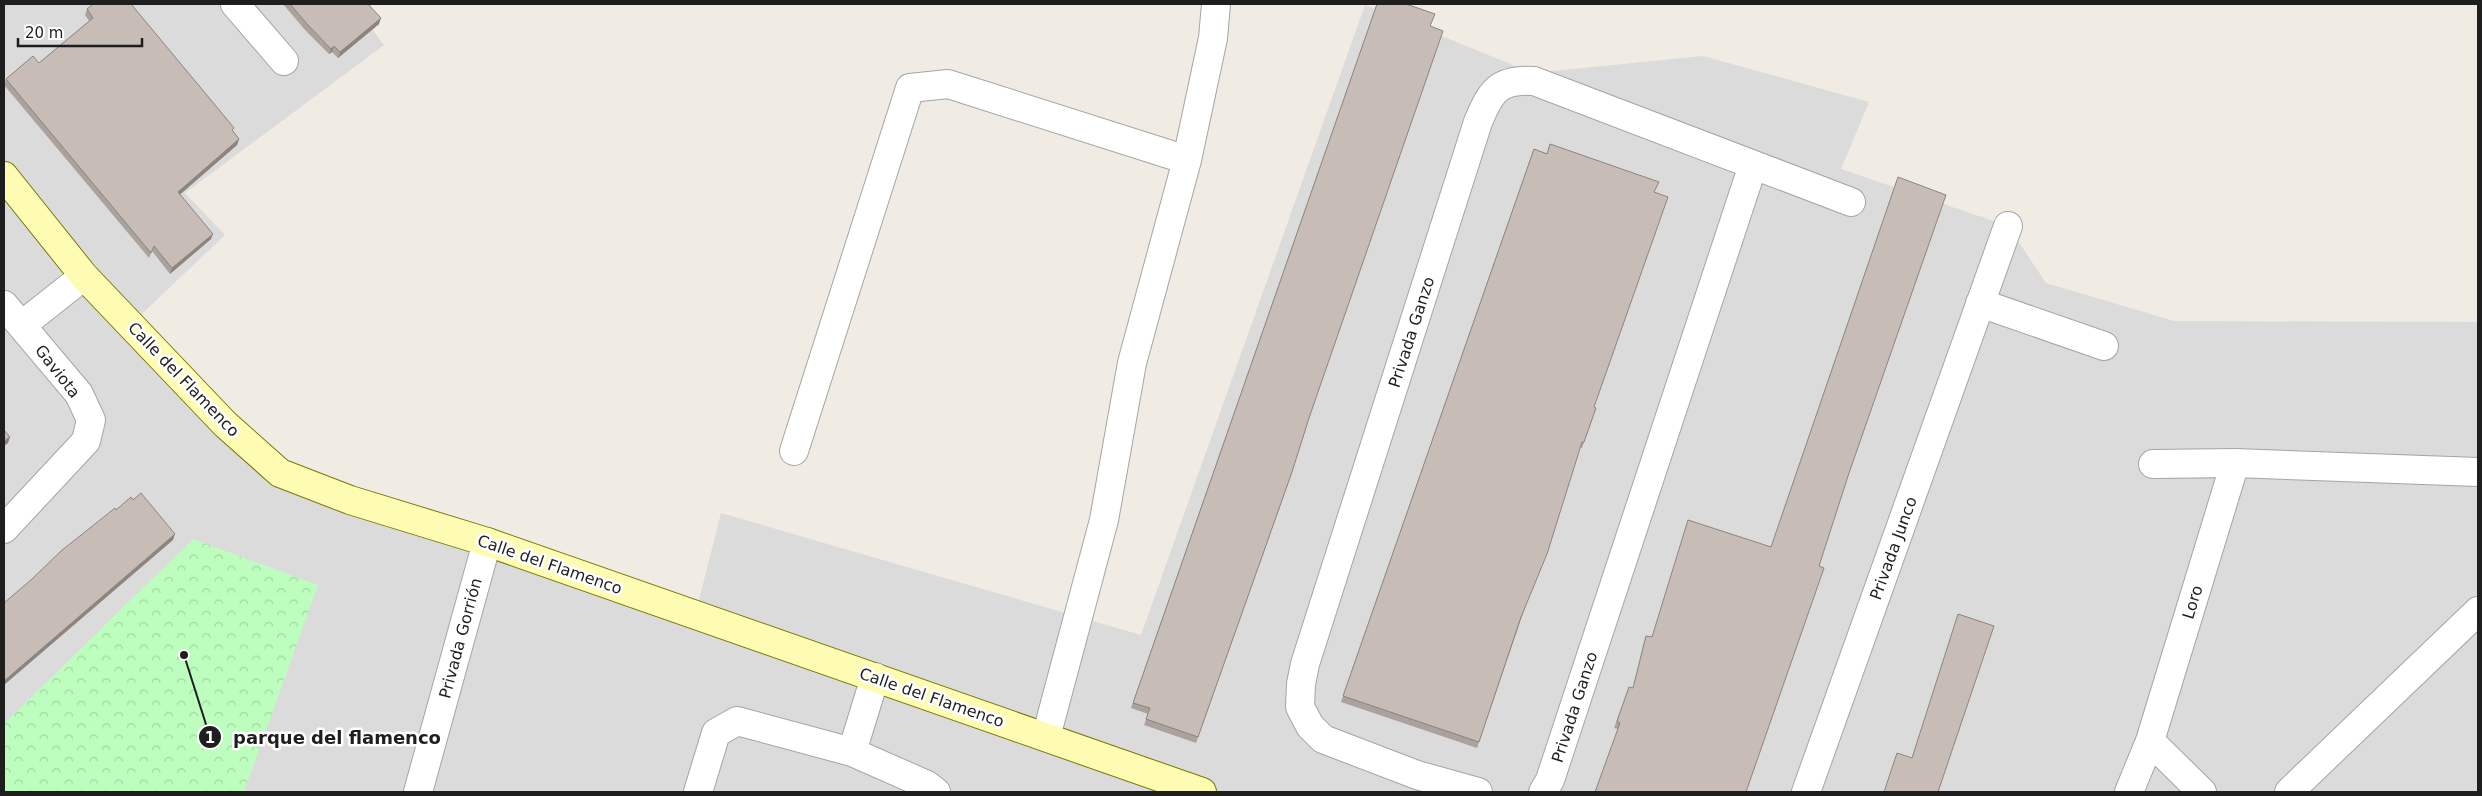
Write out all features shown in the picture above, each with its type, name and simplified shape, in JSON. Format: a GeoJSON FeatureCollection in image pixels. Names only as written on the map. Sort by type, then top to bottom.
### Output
{"type":"FeatureCollection","features":[{"type":"Feature","properties":{"kind":"street"},"geometry":{"type":"LineString","coordinates":[[235,4],[284,61]]}},
{"type":"Feature","properties":{"kind":"street"},"geometry":{"type":"LineString","coordinates":[[1046,737],[1104,520],[1132,363],[1187,160],[1213,38],[1216,4]]}},
{"type":"Feature","properties":{"kind":"street","name":"Privada Ganzo"},"geometry":{"type":"LineString","coordinates":[[1478,792],[1413,784],[1323,739],[1310,726],[1300,707],[1301,684],[1475,131],[1489,96],[1504,84],[1520,80],[1534,81],[1851,202]]}},
{"type":"Feature","properties":{"kind":"street"},"geometry":{"type":"LineString","coordinates":[[794,451],[910,88],[948,84],[1187,160]]}},
{"type":"Feature","properties":{"kind":"street","name":"Privada Ganzo"},"geometry":{"type":"LineString","coordinates":[[1543,792],[1550,780],[1753,165]]}},
{"type":"Feature","properties":{"kind":"street","name":"Calle del Flamenco"},"geometry":{"type":"LineString","coordinates":[[4,176],[84,276],[225,424],[280,473],[350,500],[487,542],[1202,792]]}},
{"type":"Feature","properties":{"kind":"street","name":"Privada Junco"},"geometry":{"type":"LineString","coordinates":[[1806,792],[2008,226]]}},
{"type":"Feature","properties":{"kind":"street"},"geometry":{"type":"LineString","coordinates":[[22,325],[84,276]]}},
{"type":"Feature","properties":{"kind":"street"},"geometry":{"type":"LineString","coordinates":[[1980,303],[2104,346]]}},
{"type":"Feature","properties":{"kind":"street","name":"Gaviota"},"geometry":{"type":"LineString","coordinates":[[4,305],[79,394],[91,420],[86,442],[4,529]]}},
{"type":"Feature","properties":{"kind":"street"},"geometry":{"type":"LineString","coordinates":[[2153,464],[2234,464],[2478,472]]}},
{"type":"Feature","properties":{"kind":"street","name":"Loro"},"geometry":{"type":"LineString","coordinates":[[2129,792],[2150,741],[2234,464]]}},
{"type":"Feature","properties":{"kind":"street","name":"Privada Gorrión"},"geometry":{"type":"LineString","coordinates":[[418,792],[487,542]]}},
{"type":"Feature","properties":{"kind":"street"},"geometry":{"type":"LineString","coordinates":[[2289,792],[2478,611]]}},
{"type":"Feature","properties":{"kind":"street"},"geometry":{"type":"LineString","coordinates":[[852,752],[875,677]]}},
{"type":"Feature","properties":{"kind":"street"},"geometry":{"type":"LineString","coordinates":[[698,792],[716,733],[738,721],[852,752],[927,785],[936,792]]}},
{"type":"Feature","properties":{"kind":"street"},"geometry":{"type":"LineString","coordinates":[[2150,741],[2202,792]]}},
{"type":"Feature","properties":{"kind":"shaded area"},"geometry":{"type":"Polygon","coordinates":[[[4,4],[353,4],[384,45],[185,193],[225,235],[128,327],[280,473],[697,608],[721,513],[1141,635],[1365,5],[1533,73],[1703,56],[1869,102],[1841,169],[2008,226],[2046,283],[2174,321],[2478,322],[2478,792],[4,792],[4,4]]]}},
{"type":"Feature","properties":{"kind":"green space"},"geometry":{"type":"Polygon","coordinates":[[[193,539],[318,585],[244,792],[4,792],[4,724],[193,539]]]}},
{"type":"Feature","properties":{"kind":"building"},"geometry":{"type":"Polygon","coordinates":[[[93,4],[131,4],[234,128],[232,130],[239,139],[178,192],[213,234],[172,268],[154,246],[151,253],[6,79],[33,56],[39,63],[93,18],[87,9],[93,4]]]}},
{"type":"Feature","properties":{"kind":"building"},"geometry":{"type":"Polygon","coordinates":[[[290,4],[368,4],[381,18],[340,52],[334,46],[331,49],[290,4]]]}},
{"type":"Feature","properties":{"kind":"building"},"geometry":{"type":"Polygon","coordinates":[[[1377,4],[1406,4],[1435,14],[1430,26],[1443,31],[1292,472],[1198,737],[1146,719],[1150,708],[1133,703],[1377,4]]]}},
{"type":"Feature","properties":{"kind":"building"},"geometry":{"type":"Polygon","coordinates":[[[1550,144],[1659,182],[1654,192],[1668,197],[1594,407],[1596,408],[1584,442],[1582,442],[1547,554],[1521,617],[1479,742],[1343,696],[1534,149],[1547,154],[1550,144]]]}},
{"type":"Feature","properties":{"kind":"building"},"geometry":{"type":"Polygon","coordinates":[[[1898,177],[1946,195],[1849,473],[1819,566],[1824,568],[1746,792],[1595,792],[1620,723],[1617,721],[1629,687],[1633,688],[1646,636],[1652,637],[1688,520],[1771,547],[1898,177]]]}},
{"type":"Feature","properties":{"kind":"building"},"geometry":{"type":"Polygon","coordinates":[[[4,430],[10,437],[4,441],[4,430]]]}},
{"type":"Feature","properties":{"kind":"building"},"geometry":{"type":"Polygon","coordinates":[[[141,493],[175,534],[4,681],[4,603],[61,551],[115,508],[116,510],[131,497],[133,500],[141,493]]]}},
{"type":"Feature","properties":{"kind":"building"},"geometry":{"type":"Polygon","coordinates":[[[1958,614],[1994,626],[1938,792],[1884,792],[1897,753],[1912,758],[1958,614]]]}},
{"type":"Feature","properties":{"kind":"place","name":"parque del flamenco"},"geometry":{"type":"Point","coordinates":[184,655]}}]}
